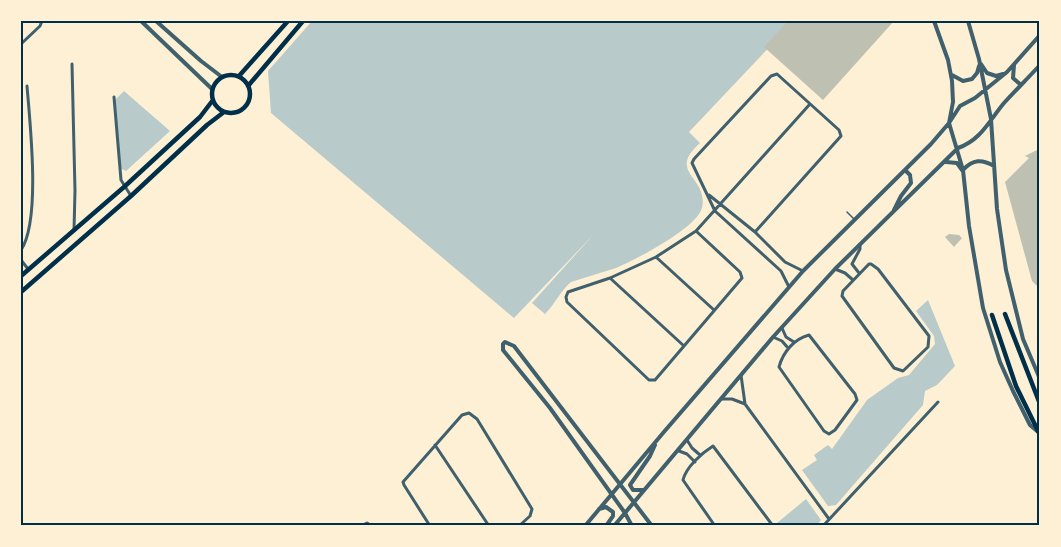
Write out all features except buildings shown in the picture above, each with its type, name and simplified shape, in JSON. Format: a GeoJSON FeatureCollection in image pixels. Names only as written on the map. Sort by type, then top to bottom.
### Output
{"type":"FeatureCollection","features":[{"type":"Feature","properties":{"kind":"main road"},"geometry":{"type":"LineString","coordinates":[[239,76],[288,21]]}},
{"type":"Feature","properties":{"kind":"main road"},"geometry":{"type":"LineString","coordinates":[[248,86],[303,21]]}},
{"type":"Feature","properties":{"kind":"main road"},"geometry":{"type":"LineString","coordinates":[[21,292],[131,196],[207,125],[224,112],[237,112],[247,105],[248,86],[239,76],[222,77],[212,89],[213,100],[224,112]]}},
{"type":"Feature","properties":{"kind":"main road"},"geometry":{"type":"LineString","coordinates":[[21,276],[124,187],[200,117],[213,100]]}},
{"type":"Feature","properties":{"kind":"main road"},"geometry":{"type":"LineString","coordinates":[[1005,314],[1040,404]]}},
{"type":"Feature","properties":{"kind":"main road"},"geometry":{"type":"LineString","coordinates":[[992,315],[1016,386],[1039,433]]}},
{"type":"Feature","properties":{"kind":"street"},"geometry":{"type":"LineString","coordinates":[[21,44],[40,26],[42,21]]}},
{"type":"Feature","properties":{"kind":"street"},"geometry":{"type":"LineString","coordinates":[[141,21],[212,89]]}},
{"type":"Feature","properties":{"kind":"street"},"geometry":{"type":"LineString","coordinates":[[156,21],[222,77]]}},
{"type":"Feature","properties":{"kind":"street"},"geometry":{"type":"LineString","coordinates":[[934,21],[951,75],[953,93],[949,123],[963,170],[969,226],[983,308],[1000,362],[1030,425],[1039,433]]}},
{"type":"Feature","properties":{"kind":"street"},"geometry":{"type":"LineString","coordinates":[[968,21],[991,119],[999,226],[1011,294],[1023,339],[1040,379]]}},
{"type":"Feature","properties":{"kind":"street"},"geometry":{"type":"LineString","coordinates":[[585,526],[803,271],[905,170],[949,123],[960,106],[984,91],[1007,72],[1040,36]]}},
{"type":"Feature","properties":{"kind":"street"},"geometry":{"type":"LineString","coordinates":[[951,75],[963,81],[972,79],[977,73],[979,63]]}},
{"type":"Feature","properties":{"kind":"street"},"geometry":{"type":"LineString","coordinates":[[979,63],[987,73],[993,76],[1007,72]]}},
{"type":"Feature","properties":{"kind":"street"},"geometry":{"type":"LineString","coordinates":[[72,64],[74,230]]}},
{"type":"Feature","properties":{"kind":"street"},"geometry":{"type":"LineString","coordinates":[[1015,64],[1012,78],[1021,85]]}},
{"type":"Feature","properties":{"kind":"street"},"geometry":{"type":"LineString","coordinates":[[614,526],[773,337],[835,269],[958,148],[968,145],[977,138],[991,119],[1040,65]]}},
{"type":"Feature","properties":{"kind":"street"},"geometry":{"type":"LineString","coordinates":[[755,232],[841,136],[839,130],[781,75],[777,74],[771,76],[694,159],[693,167],[715,211],[780,271],[789,287]]}},
{"type":"Feature","properties":{"kind":"street"},"geometry":{"type":"LineString","coordinates":[[21,250],[28,236],[32,189],[27,86]]}},
{"type":"Feature","properties":{"kind":"street"},"geometry":{"type":"LineString","coordinates":[[114,97],[120,171],[124,187],[131,196]]}},
{"type":"Feature","properties":{"kind":"street"},"geometry":{"type":"LineString","coordinates":[[696,231],[740,272],[742,278],[655,380],[650,380],[567,302],[568,292],[610,278],[656,257],[696,231],[810,104]]}},
{"type":"Feature","properties":{"kind":"street"},"geometry":{"type":"LineString","coordinates":[[963,170],[975,161],[985,160],[994,167]]}},
{"type":"Feature","properties":{"kind":"street"},"geometry":{"type":"LineString","coordinates":[[946,162],[957,163],[963,170]]}},
{"type":"Feature","properties":{"kind":"street"},"geometry":{"type":"LineString","coordinates":[[894,210],[911,183],[910,175],[905,170]]}},
{"type":"Feature","properties":{"kind":"street"},"geometry":{"type":"LineString","coordinates":[[709,195],[755,232],[788,264],[803,271]]}},
{"type":"Feature","properties":{"kind":"street"},"geometry":{"type":"LineString","coordinates":[[859,273],[852,262],[859,253],[860,245]]}},
{"type":"Feature","properties":{"kind":"street"},"geometry":{"type":"LineString","coordinates":[[767,258],[774,251]]}},
{"type":"Feature","properties":{"kind":"street"},"geometry":{"type":"LineString","coordinates":[[656,257],[714,309]]}},
{"type":"Feature","properties":{"kind":"street"},"geometry":{"type":"LineString","coordinates":[[21,260],[28,269]]}},
{"type":"Feature","properties":{"kind":"street"},"geometry":{"type":"LineString","coordinates":[[869,264],[874,265],[929,336],[928,347],[906,369],[898,371],[894,368],[843,299],[843,291],[853,280],[869,264]]}},
{"type":"Feature","properties":{"kind":"street"},"geometry":{"type":"LineString","coordinates":[[835,269],[845,273],[853,280]]}},
{"type":"Feature","properties":{"kind":"street"},"geometry":{"type":"LineString","coordinates":[[610,278],[684,346]]}},
{"type":"Feature","properties":{"kind":"street"},"geometry":{"type":"LineString","coordinates":[[782,328],[786,337],[794,342]]}},
{"type":"Feature","properties":{"kind":"street"},"geometry":{"type":"LineString","coordinates":[[806,336],[813,337],[855,394],[857,400],[832,433],[824,431],[780,369],[779,365],[789,348],[794,342],[806,336]]}},
{"type":"Feature","properties":{"kind":"street"},"geometry":{"type":"LineString","coordinates":[[773,337],[782,341],[789,348]]}},
{"type":"Feature","properties":{"kind":"street"},"geometry":{"type":"LineString","coordinates":[[632,526],[612,494],[550,408],[503,350],[503,344],[508,343],[514,346],[652,526]]}},
{"type":"Feature","properties":{"kind":"street"},"geometry":{"type":"LineString","coordinates":[[741,375],[745,404],[829,519]]}},
{"type":"Feature","properties":{"kind":"street"},"geometry":{"type":"LineString","coordinates":[[721,399],[732,399],[745,404]]}},
{"type":"Feature","properties":{"kind":"street"},"geometry":{"type":"LineString","coordinates":[[823,526],[938,402]]}},
{"type":"Feature","properties":{"kind":"street"},"geometry":{"type":"LineString","coordinates":[[430,526],[404,482],[462,415],[469,413],[477,419],[531,506],[531,513],[519,526]]}},
{"type":"Feature","properties":{"kind":"street"},"geometry":{"type":"LineString","coordinates":[[687,440],[700,455]]}},
{"type":"Feature","properties":{"kind":"street"},"geometry":{"type":"LineString","coordinates":[[645,490],[636,492],[630,485],[650,456],[656,441]]}},
{"type":"Feature","properties":{"kind":"street"},"geometry":{"type":"LineString","coordinates":[[435,445],[489,526]]}},
{"type":"Feature","properties":{"kind":"street"},"geometry":{"type":"LineString","coordinates":[[715,526],[684,483],[684,475],[700,455],[712,446],[773,526]]}},
{"type":"Feature","properties":{"kind":"street"},"geometry":{"type":"LineString","coordinates":[[679,451],[687,454],[695,462]]}},
{"type":"Feature","properties":{"kind":"street"},"geometry":{"type":"LineString","coordinates":[[598,510],[606,507],[613,512],[606,526]]}},
{"type":"Feature","properties":{"kind":"street"},"geometry":{"type":"LineString","coordinates":[[361,526],[367,523],[372,526]]}},
{"type":"Feature","properties":{"kind":"lane"},"geometry":{"type":"LineString","coordinates":[[847,212],[855,219]]}},
{"type":"Feature","properties":{"kind":"shaded area"},"geometry":{"type":"Polygon","coordinates":[[[312,21],[794,21],[689,132],[700,143],[687,161],[688,169],[703,198],[698,216],[678,234],[637,258],[616,268],[571,282],[545,314],[532,303],[594,234],[514,318],[271,113],[268,71],[312,21]]]}},
{"type":"Feature","properties":{"kind":"shaded area"},"geometry":{"type":"Polygon","coordinates":[[[124,91],[170,131],[126,171],[120,168],[114,101],[124,91]]]}},
{"type":"Feature","properties":{"kind":"shaded area"},"geometry":{"type":"Polygon","coordinates":[[[928,300],[955,366],[937,385],[925,391],[923,405],[836,505],[828,506],[802,470],[817,460],[814,455],[828,445],[832,449],[867,400],[898,378],[909,375],[935,344],[934,336],[916,311],[928,300]]]}},
{"type":"Feature","properties":{"kind":"shaded area"},"geometry":{"type":"Polygon","coordinates":[[[806,499],[821,520],[816,526],[777,526],[777,523],[806,499]]]}}]}
